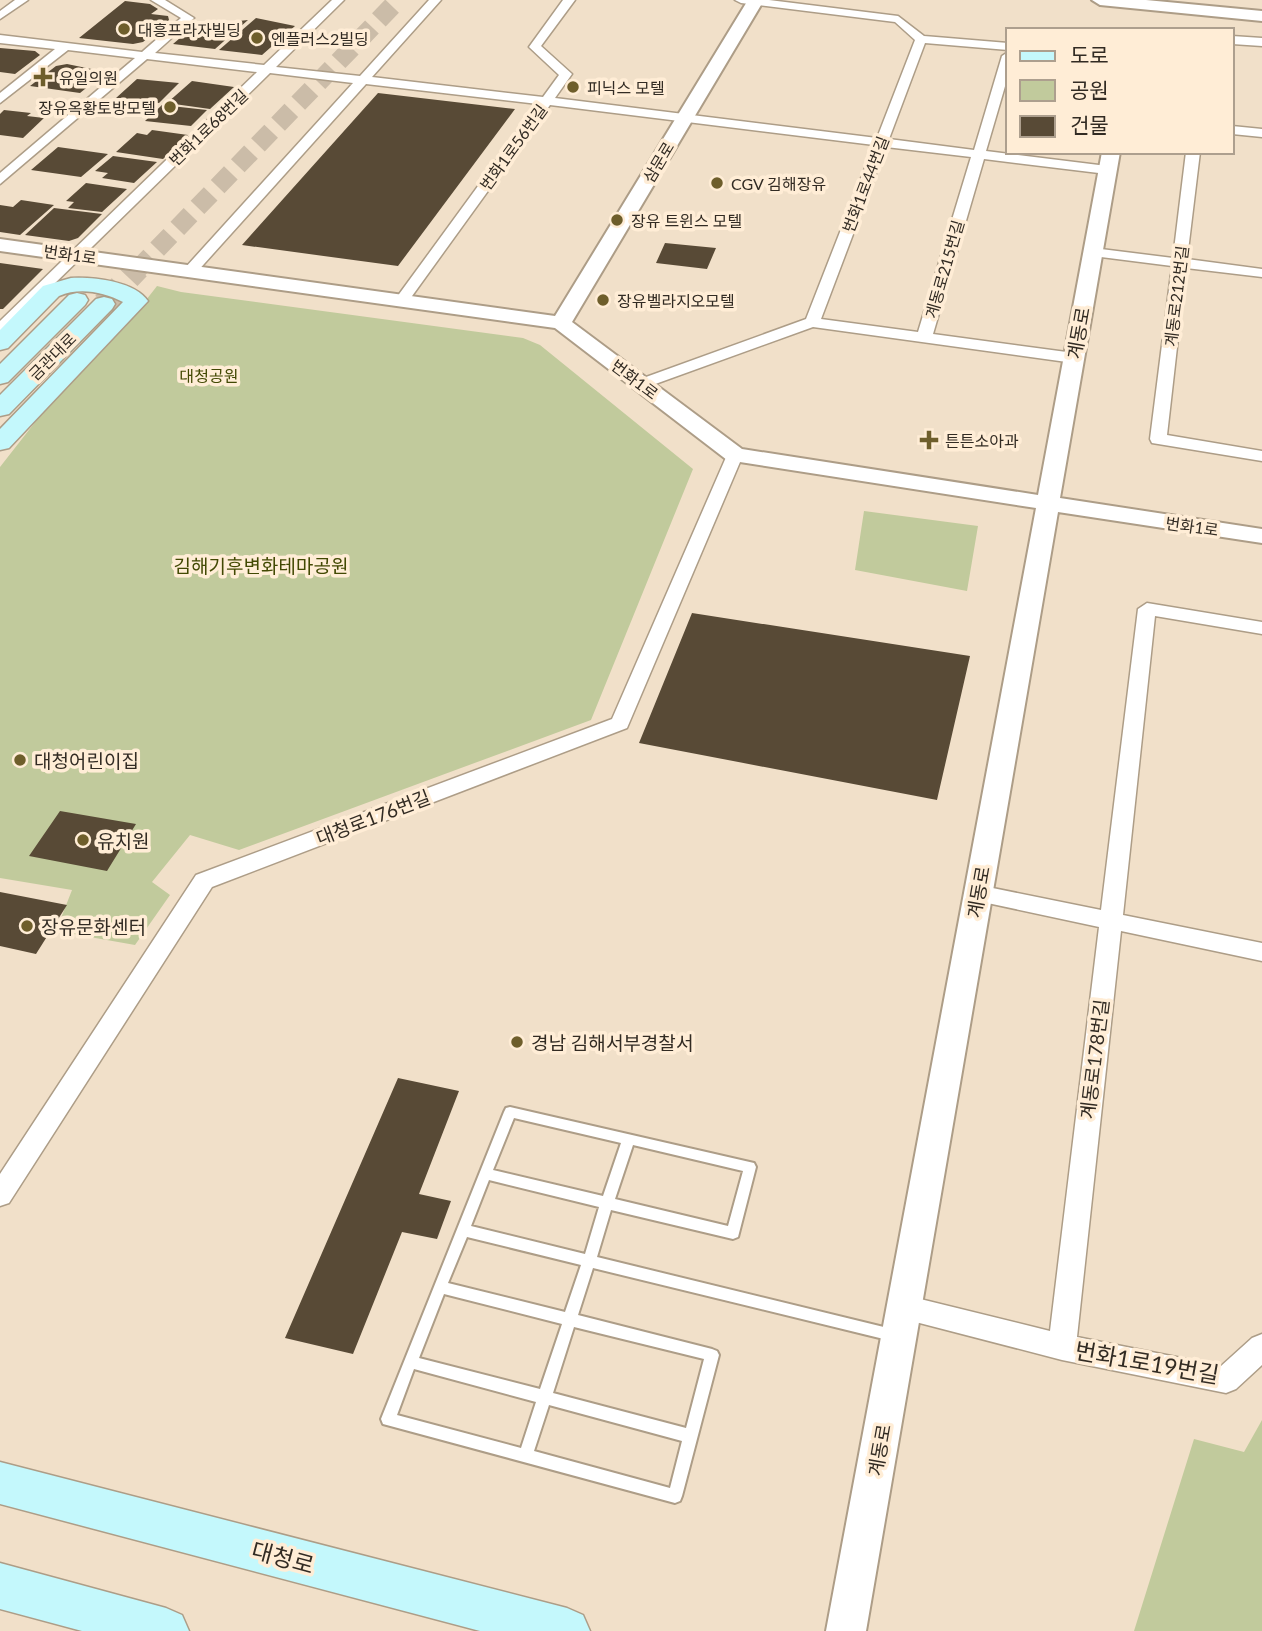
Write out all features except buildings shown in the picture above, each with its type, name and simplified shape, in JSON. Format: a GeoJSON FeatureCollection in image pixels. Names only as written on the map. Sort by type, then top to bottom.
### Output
{"type":"FeatureCollection","features":[{"type":"Feature","properties":{"kind":"main road"},"geometry":{"type":"LineString","coordinates":[[0,343],[51,291],[61,286],[107,288],[137,301],[0,443]]}},
{"type":"Feature","properties":{"kind":"main road","name":"금관대로"},"geometry":{"type":"LineString","coordinates":[[0,377],[77,300]]}},
{"type":"Feature","properties":{"kind":"main road","name":"금관대로"},"geometry":{"type":"LineString","coordinates":[[0,409],[104,304]]}},
{"type":"Feature","properties":{"kind":"main road","name":"대청로"},"geometry":{"type":"LineString","coordinates":[[0,1483],[567,1631]]}},
{"type":"Feature","properties":{"kind":"main road"},"geometry":{"type":"LineString","coordinates":[[0,1586],[166,1631]]}},
{"type":"Feature","properties":{"kind":"street"},"geometry":{"type":"LineString","coordinates":[[0,16],[22,0]]}},
{"type":"Feature","properties":{"kind":"street"},"geometry":{"type":"LineString","coordinates":[[0,180],[188,18],[157,0]]}},
{"type":"Feature","properties":{"kind":"street","name":"번화1로68번길"},"geometry":{"type":"LineString","coordinates":[[0,330],[338,0]]}},
{"type":"Feature","properties":{"kind":"street"},"geometry":{"type":"LineString","coordinates":[[190,271],[435,0]]}},
{"type":"Feature","properties":{"kind":"street","name":"번화1로56번길"},"geometry":{"type":"LineString","coordinates":[[402,300],[566,74],[535,47],[569,0]]}},
{"type":"Feature","properties":{"kind":"street"},"geometry":{"type":"LineString","coordinates":[[1100,0],[1262,16]]}},
{"type":"Feature","properties":{"kind":"street"},"geometry":{"type":"LineString","coordinates":[[751,1],[898,19],[921,39],[1006,46]]}},
{"type":"Feature","properties":{"kind":"street","name":"삼문로"},"geometry":{"type":"LineString","coordinates":[[561,323],[751,1]]}},
{"type":"Feature","properties":{"kind":"street"},"geometry":{"type":"LineString","coordinates":[[1134,21],[1137,2]]}},
{"type":"Feature","properties":{"kind":"street"},"geometry":{"type":"LineString","coordinates":[[0,39],[547,101],[977,154],[1109,161]]}},
{"type":"Feature","properties":{"kind":"street","name":"번화1로44번길"},"geometry":{"type":"LineString","coordinates":[[813,322],[921,39]]}},
{"type":"Feature","properties":{"kind":"street"},"geometry":{"type":"LineString","coordinates":[[1234,40],[1262,42]]}},
{"type":"Feature","properties":{"kind":"street"},"geometry":{"type":"LineString","coordinates":[[0,99],[65,47]]}},
{"type":"Feature","properties":{"kind":"street","name":"계동로215번길"},"geometry":{"type":"LineString","coordinates":[[1006,61],[924,338],[1074,358]]}},
{"type":"Feature","properties":{"kind":"street"},"geometry":{"type":"LineString","coordinates":[[1234,130],[1262,133]]}},
{"type":"Feature","properties":{"kind":"street","name":"계동로212번길"},"geometry":{"type":"LineString","coordinates":[[1193,154],[1158,439],[1262,456]]}},
{"type":"Feature","properties":{"kind":"street","name":"계동로"},"geometry":{"type":"LineString","coordinates":[[846,1631],[1109,161]]}},
{"type":"Feature","properties":{"kind":"street","name":"번화1로"},"geometry":{"type":"LineString","coordinates":[[0,245],[561,323],[735,455],[1262,536]]}},
{"type":"Feature","properties":{"kind":"street"},"geometry":{"type":"LineString","coordinates":[[1093,252],[1262,273]]}},
{"type":"Feature","properties":{"kind":"street"},"geometry":{"type":"LineString","coordinates":[[641,384],[813,322],[924,338]]}},
{"type":"Feature","properties":{"kind":"street","name":"대청로176번길"},"geometry":{"type":"LineString","coordinates":[[0,1195],[204,881],[620,723],[735,455]]}},
{"type":"Feature","properties":{"kind":"street","name":"계동로178번길"},"geometry":{"type":"LineString","coordinates":[[1062,1347],[1147,609],[1262,628]]}},
{"type":"Feature","properties":{"kind":"street"},"geometry":{"type":"LineString","coordinates":[[978,893],[1262,952]]}},
{"type":"Feature","properties":{"kind":"street"},"geometry":{"type":"LineString","coordinates":[[904,1307],[1062,1347]]}},
{"type":"Feature","properties":{"kind":"street","name":"번화1로19번길"},"geometry":{"type":"LineString","coordinates":[[1062,1347],[1226,1380],[1262,1346]]}},
{"type":"Feature","properties":{"kind":"lane"},"geometry":{"type":"LineString","coordinates":[[440,1287],[712,1355],[675,1496],[388,1419],[440,1287],[485,1174],[510,1112],[750,1167],[733,1233],[485,1174]]}},
{"type":"Feature","properties":{"kind":"lane"},"geometry":{"type":"LineString","coordinates":[[524,1456],[629,1139]]}},
{"type":"Feature","properties":{"kind":"lane"},"geometry":{"type":"LineString","coordinates":[[463,1230],[899,1337]]}},
{"type":"Feature","properties":{"kind":"lane"},"geometry":{"type":"LineString","coordinates":[[411,1362],[691,1436]]}},
{"type":"Feature","properties":{"kind":"green space","name":"김해기후변화테마공원"},"geometry":{"type":"Polygon","coordinates":[[[157,286],[181,292],[523,338],[540,345],[693,469],[591,720],[239,850],[190,835],[152,882],[170,895],[135,945],[56,931],[72,890],[0,878],[0,467],[54,398],[125,327],[157,286]]]}},
{"type":"Feature","properties":{"kind":"green space"},"geometry":{"type":"Polygon","coordinates":[[[864,511],[978,526],[967,591],[855,570],[864,511]]]}},
{"type":"Feature","properties":{"kind":"green space"},"geometry":{"type":"Polygon","coordinates":[[[1262,1420],[1262,1631],[1134,1631],[1194,1439],[1244,1452],[1262,1420]]]}},
{"type":"Feature","properties":{"kind":"tunnel"},"geometry":{"type":"LineString","coordinates":[[137,270],[398,0]]}},
{"type":"Feature","properties":{"kind":"tunnel"},"geometry":{"type":"LineString","coordinates":[[104,304],[138,268]]}},
{"type":"Feature","properties":{"kind":"place","name":"대흥프라자빌딩"},"geometry":{"type":"Point","coordinates":[124,29]}},
{"type":"Feature","properties":{"kind":"place","name":"엔플러스2빌딩"},"geometry":{"type":"Point","coordinates":[257,38]}},
{"type":"Feature","properties":{"kind":"place","name":"유일의원"},"geometry":{"type":"Point","coordinates":[43,77]}},
{"type":"Feature","properties":{"kind":"place","name":"피닉스 모텔"},"geometry":{"type":"Point","coordinates":[573,87]}},
{"type":"Feature","properties":{"kind":"place","name":"장유옥황토방모텔"},"geometry":{"type":"Point","coordinates":[170,107]}},
{"type":"Feature","properties":{"kind":"place","name":"CGV 김해장유"},"geometry":{"type":"Point","coordinates":[717,183]}},
{"type":"Feature","properties":{"kind":"place","name":"장유 트윈스 모텔"},"geometry":{"type":"Point","coordinates":[617,220]}},
{"type":"Feature","properties":{"kind":"place","name":"장유벨라지오모텔"},"geometry":{"type":"Point","coordinates":[603,300]}},
{"type":"Feature","properties":{"kind":"place","name":"튼튼소아과"},"geometry":{"type":"Point","coordinates":[929,440]}},
{"type":"Feature","properties":{"kind":"place","name":"대청어린이집"},"geometry":{"type":"Point","coordinates":[20,760]}},
{"type":"Feature","properties":{"kind":"place","name":"유치원"},"geometry":{"type":"Point","coordinates":[83,840]}},
{"type":"Feature","properties":{"kind":"place","name":"장유문화센터"},"geometry":{"type":"Point","coordinates":[27,926]}},
{"type":"Feature","properties":{"kind":"place","name":"경남 김해서부경찰서"},"geometry":{"type":"Point","coordinates":[517,1042]}},
{"type":"Feature","properties":{"kind":"park label","name":"대청공원"},"geometry":{"type":"Point","coordinates":[209,375]}}]}
